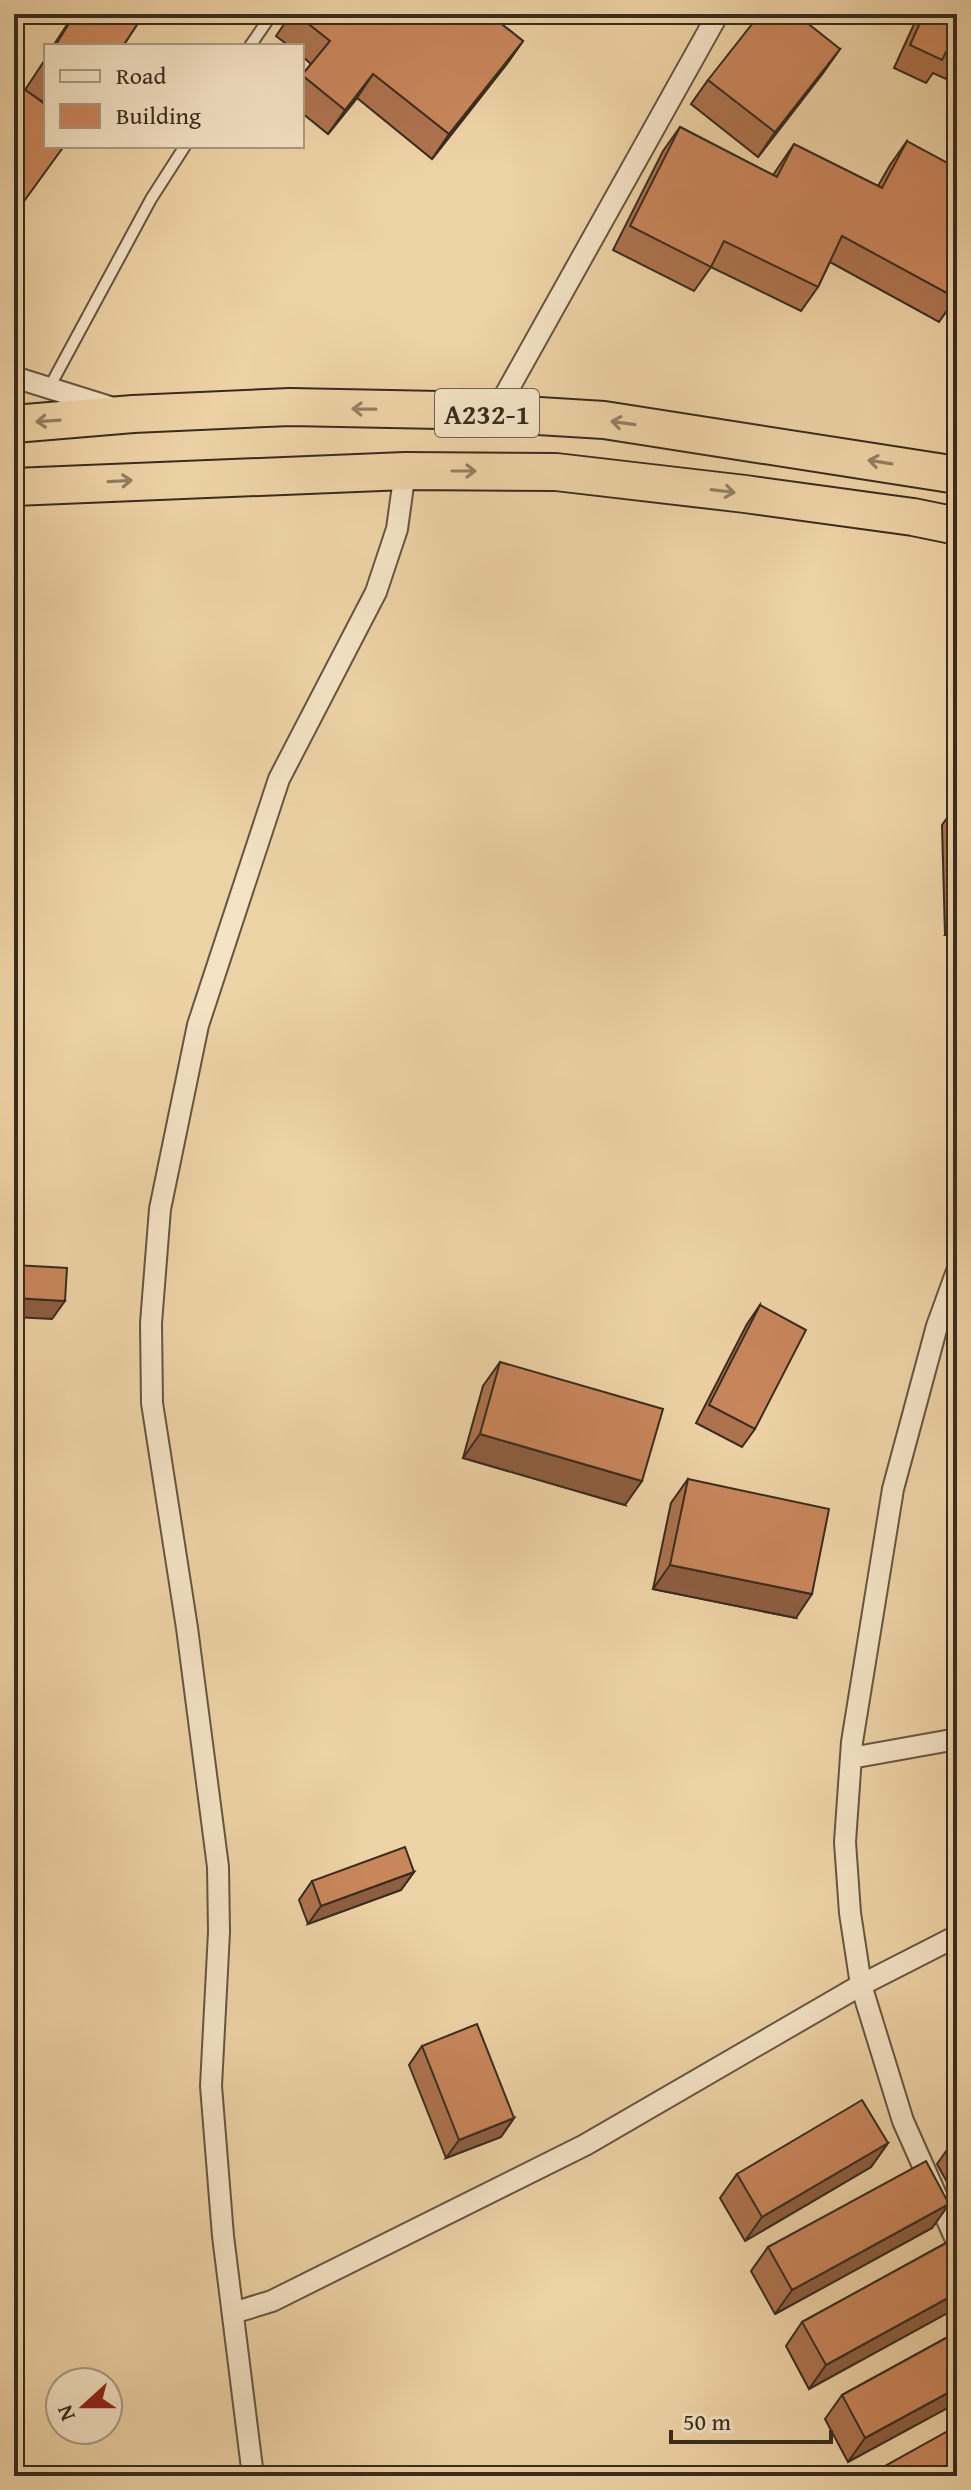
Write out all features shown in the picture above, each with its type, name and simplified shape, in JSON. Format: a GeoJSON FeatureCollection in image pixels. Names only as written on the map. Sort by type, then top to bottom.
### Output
{"type":"FeatureCollection","features":[{"type":"Feature","properties":{"kind":"highway","name":"A232-1"},"geometry":{"type":"LineString","coordinates":[[14,424],[133,414],[290,407],[495,413],[604,420],[957,475]]}},
{"type":"Feature","properties":{"kind":"highway","name":"A232-1"},"geometry":{"type":"LineString","coordinates":[[14,487],[405,471],[556,472],[776,498],[957,526]]}},
{"type":"Feature","properties":{"kind":"street"},"geometry":{"type":"LineString","coordinates":[[495,413],[718,14]]}},
{"type":"Feature","properties":{"kind":"street"},"geometry":{"type":"LineString","coordinates":[[14,377],[133,414]]}},
{"type":"Feature","properties":{"kind":"street"},"geometry":{"type":"LineString","coordinates":[[253,2476],[223,2236],[211,2086],[219,1932],[218,1867],[187,1628],[152,1403],[151,1323],[160,1209],[198,1025],[279,779],[376,592],[397,529],[405,471]]}},
{"type":"Feature","properties":{"kind":"street"},"geometry":{"type":"LineString","coordinates":[[957,1271],[937,1326],[893,1489],[851,1758],[845,1842],[850,1913],[861,1985],[903,2121],[957,2242]]}},
{"type":"Feature","properties":{"kind":"street"},"geometry":{"type":"LineString","coordinates":[[851,1758],[957,1739]]}},
{"type":"Feature","properties":{"kind":"street"},"geometry":{"type":"LineString","coordinates":[[233,2313],[272,2301],[585,2145],[861,1985],[957,1936]]}},
{"type":"Feature","properties":{"kind":"lane"},"geometry":{"type":"LineString","coordinates":[[251,44],[272,14]]}},
{"type":"Feature","properties":{"kind":"lane"},"geometry":{"type":"LineString","coordinates":[[49,388],[151,199],[184,148]]}},
{"type":"Feature","properties":{"kind":"building"},"geometry":{"type":"Polygon","coordinates":[[[75,14],[144,14],[124,44],[56,44],[75,14]]]}},
{"type":"Feature","properties":{"kind":"building"},"geometry":{"type":"Polygon","coordinates":[[[296,14],[489,14],[523,41],[449,134],[373,74],[345,110],[304,77],[330,41],[296,14]]]}},
{"type":"Feature","properties":{"kind":"building"},"geometry":{"type":"Polygon","coordinates":[[[760,14],[796,14],[840,49],[775,132],[708,80],[760,14]]]}},
{"type":"Feature","properties":{"kind":"building"},"geometry":{"type":"Polygon","coordinates":[[[924,14],[957,14],[957,54],[947,50],[942,60],[910,45],[924,14]]]}},
{"type":"Feature","properties":{"kind":"building"},"geometry":{"type":"Polygon","coordinates":[[[20,86],[44,104],[44,148],[63,148],[14,215],[14,94],[20,86]]]}},
{"type":"Feature","properties":{"kind":"building"},"geometry":{"type":"Polygon","coordinates":[[[680,127],[777,177],[794,144],[882,188],[907,141],[957,168],[956,298],[842,236],[818,287],[724,241],[711,267],[630,226],[680,127]]]}},
{"type":"Feature","properties":{"kind":"building"},"geometry":{"type":"Polygon","coordinates":[[[955,807],[957,807],[957,874],[955,807]]]}},
{"type":"Feature","properties":{"kind":"building"},"geometry":{"type":"Polygon","coordinates":[[[14,1265],[67,1268],[65,1301],[14,1298],[14,1265]]]}},
{"type":"Feature","properties":{"kind":"building"},"geometry":{"type":"Polygon","coordinates":[[[760,1305],[806,1330],[755,1429],[709,1405],[760,1305]]]}},
{"type":"Feature","properties":{"kind":"building"},"geometry":{"type":"Polygon","coordinates":[[[500,1362],[663,1409],[642,1481],[480,1434],[500,1362]]]}},
{"type":"Feature","properties":{"kind":"building"},"geometry":{"type":"Polygon","coordinates":[[[688,1479],[829,1509],[812,1594],[670,1565],[688,1479]]]}},
{"type":"Feature","properties":{"kind":"building"},"geometry":{"type":"Polygon","coordinates":[[[405,1847],[414,1872],[321,1906],[312,1881],[405,1847]]]}},
{"type":"Feature","properties":{"kind":"building"},"geometry":{"type":"Polygon","coordinates":[[[477,2024],[514,2118],[459,2140],[422,2046],[477,2024]]]}},
{"type":"Feature","properties":{"kind":"building"},"geometry":{"type":"Polygon","coordinates":[[[862,2100],[888,2143],[762,2217],[737,2174],[862,2100]]]}},
{"type":"Feature","properties":{"kind":"building"},"geometry":{"type":"Polygon","coordinates":[[[926,2161],[949,2204],[792,2290],[768,2247],[926,2161]]]}},
{"type":"Feature","properties":{"kind":"building"},"geometry":{"type":"Polygon","coordinates":[[[957,2237],[957,2293],[826,2365],[802,2322],[957,2237]]]}},
{"type":"Feature","properties":{"kind":"building"},"geometry":{"type":"Polygon","coordinates":[[[957,2332],[957,2388],[865,2438],[842,2395],[957,2332]]]}},
{"type":"Feature","properties":{"kind":"building"},"geometry":{"type":"Polygon","coordinates":[[[957,2426],[957,2476],[881,2476],[878,2470],[957,2426]]]}}]}
